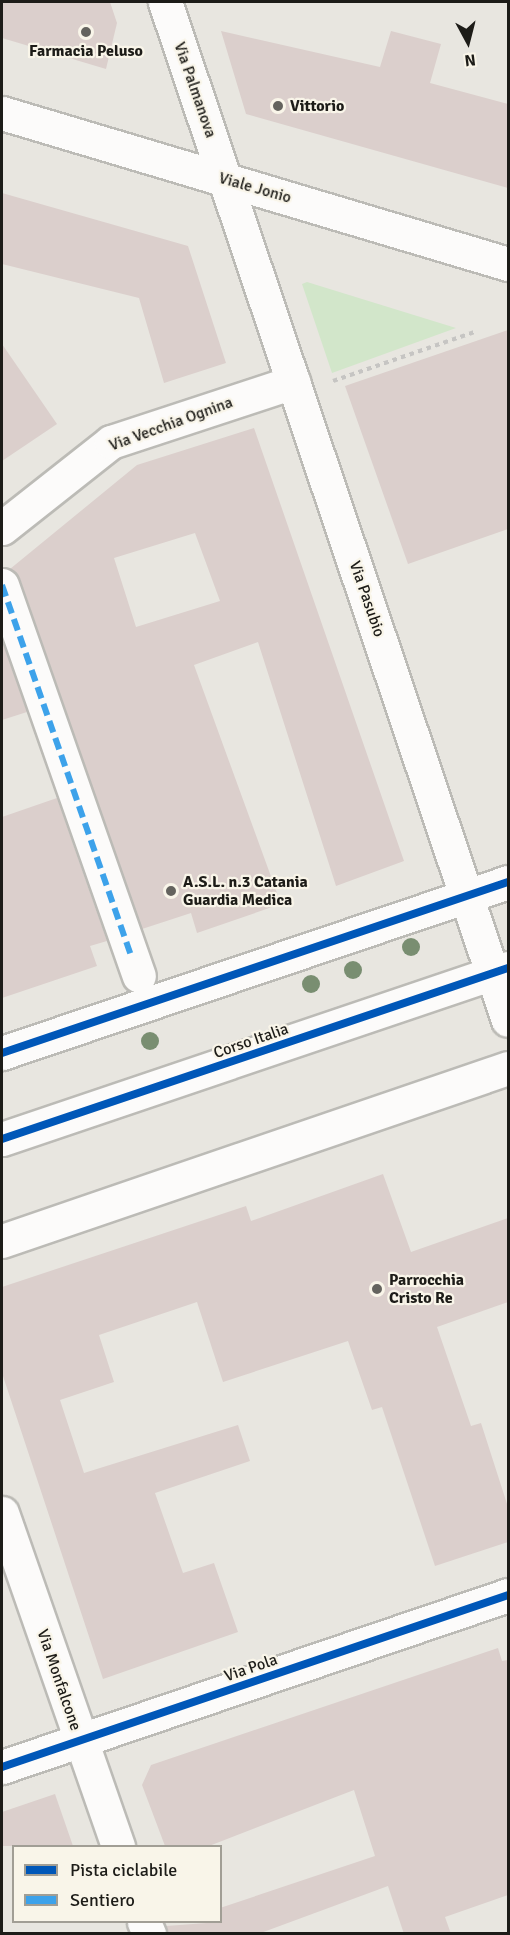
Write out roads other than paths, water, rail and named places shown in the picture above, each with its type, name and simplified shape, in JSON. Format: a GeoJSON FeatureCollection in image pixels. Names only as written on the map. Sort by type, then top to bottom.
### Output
{"type":"FeatureCollection","features":[{"type":"Feature","properties":{"kind":"main road","name":"Via Palmanova"},"geometry":{"type":"LineString","coordinates":[[165,2],[225,178]]}},
{"type":"Feature","properties":{"kind":"main road","name":"Viale Jonio"},"geometry":{"type":"LineString","coordinates":[[2,113],[508,264]]}},
{"type":"Feature","properties":{"kind":"main road","name":"Via Pasubio"},"geometry":{"type":"LineString","coordinates":[[225,178],[467,896],[501,971],[508,1020]]}},
{"type":"Feature","properties":{"kind":"main road","name":"Via Vecchia Ognina"},"geometry":{"type":"LineString","coordinates":[[2,528],[111,441],[293,382]]}},
{"type":"Feature","properties":{"kind":"main road"},"geometry":{"type":"LineString","coordinates":[[2,585],[135,966]]}},
{"type":"Feature","properties":{"kind":"main road"},"geometry":{"type":"LineString","coordinates":[[2,1053],[508,882]]}},
{"type":"Feature","properties":{"kind":"main road","name":"Corso Italia"},"geometry":{"type":"LineString","coordinates":[[2,1139],[501,971]]}},
{"type":"Feature","properties":{"kind":"main road"},"geometry":{"type":"LineString","coordinates":[[2,1241],[508,1068]]}},
{"type":"Feature","properties":{"kind":"main road","name":"Via Monfalcone"},"geometry":{"type":"LineString","coordinates":[[2,1512],[118,1845]]}},
{"type":"Feature","properties":{"kind":"main road","name":"Via Pola"},"geometry":{"type":"LineString","coordinates":[[2,1767],[508,1595]]}},
{"type":"Feature","properties":{"kind":"place","name":"Farmacia Peluso"},"geometry":{"type":"Point","coordinates":[86,32]}},
{"type":"Feature","properties":{"kind":"place","name":"Vittorio"},"geometry":{"type":"Point","coordinates":[278,106]}},
{"type":"Feature","properties":{"kind":"place","name":"A.S.L. n.3 Catania Guardia Medica"},"geometry":{"type":"Point","coordinates":[171,891]}},
{"type":"Feature","properties":{"kind":"place","name":"Parrocchia Cristo Re"},"geometry":{"type":"Point","coordinates":[377,1289]}}]}
